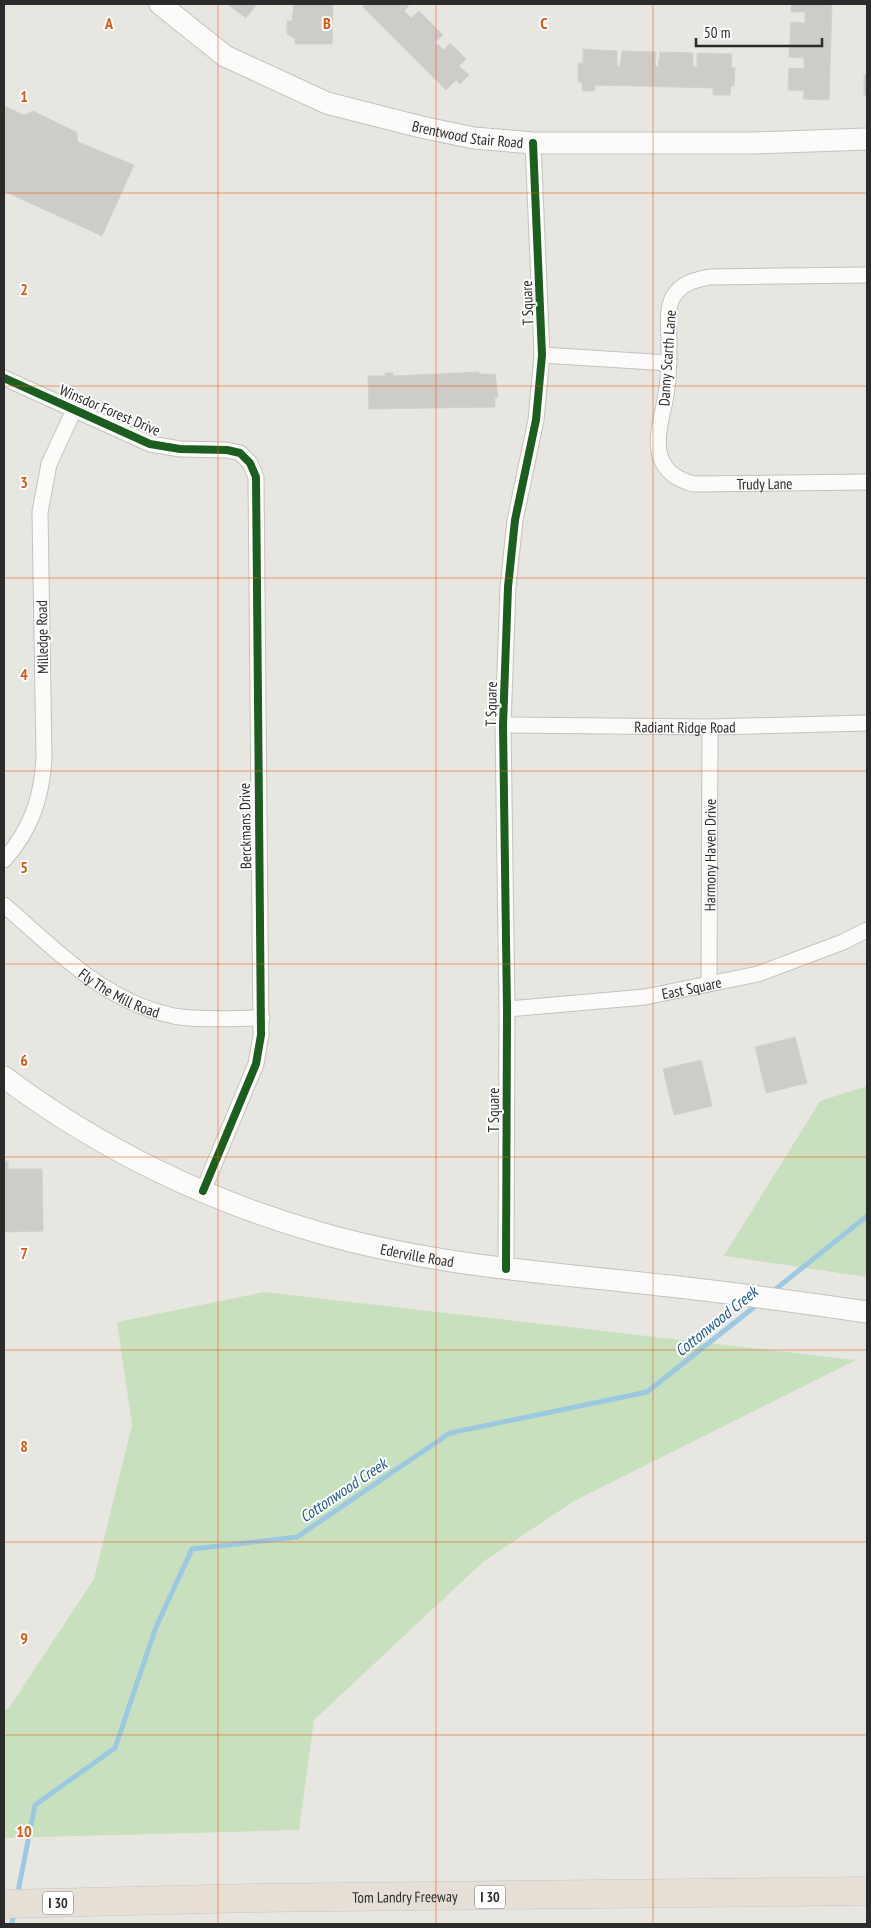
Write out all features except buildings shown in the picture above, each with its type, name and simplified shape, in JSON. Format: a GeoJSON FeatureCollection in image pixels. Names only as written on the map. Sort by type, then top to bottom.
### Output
{"type":"FeatureCollection","features":[{"type":"Feature","properties":{"kind":"highway","name":"Tom Landry Freeway"},"geometry":{"type":"LineString","coordinates":[[4,1904],[867,1891]]}},
{"type":"Feature","properties":{"kind":"street","name":"Brentwood Stair Road"},"geometry":{"type":"LineString","coordinates":[[160,4],[226,56],[327,103],[421,127],[474,138],[533,143],[753,143],[867,139]]}},
{"type":"Feature","properties":{"kind":"street","name":"T Square"},"geometry":{"type":"LineString","coordinates":[[506,1269],[507,1009],[503,725],[509,577],[515,520],[536,420],[542,355],[533,143]]}},
{"type":"Feature","properties":{"kind":"street","name":"Danny Scarth Lane"},"geometry":{"type":"LineString","coordinates":[[665,468],[660,454],[659,438],[669,363],[668,309],[681,288],[693,280],[709,278],[867,275]]}},
{"type":"Feature","properties":{"kind":"street"},"geometry":{"type":"LineString","coordinates":[[542,355],[669,363]]}},
{"type":"Feature","properties":{"kind":"street","name":"Winsdor Forest Drive"},"geometry":{"type":"LineString","coordinates":[[4,378],[150,444],[180,449],[227,450],[240,453]]}},
{"type":"Feature","properties":{"kind":"street","name":"Milledge Road"},"geometry":{"type":"LineString","coordinates":[[4,860],[15,848],[28,826],[43,785],[40,512],[49,464],[74,410]]}},
{"type":"Feature","properties":{"kind":"street","name":"Berckmans Drive"},"geometry":{"type":"LineString","coordinates":[[203,1192],[256,1064],[262,1018],[256,477],[250,463],[240,453]]}},
{"type":"Feature","properties":{"kind":"street","name":"Trudy Lane"},"geometry":{"type":"LineString","coordinates":[[665,468],[678,479],[693,484],[867,482]]}},
{"type":"Feature","properties":{"kind":"street","name":"Radiant Ridge Road"},"geometry":{"type":"LineString","coordinates":[[503,725],[710,726],[867,722]]}},
{"type":"Feature","properties":{"kind":"street","name":"Harmony Haven Drive"},"geometry":{"type":"LineString","coordinates":[[709,984],[710,726]]}},
{"type":"Feature","properties":{"kind":"street","name":"Fly The Mill Road"},"geometry":{"type":"LineString","coordinates":[[4,904],[92,980],[128,1002],[176,1016],[262,1018]]}},
{"type":"Feature","properties":{"kind":"street","name":"East Square"},"geometry":{"type":"LineString","coordinates":[[507,1009],[645,998],[758,974],[843,942],[867,930]]}},
{"type":"Feature","properties":{"kind":"street","name":"Ederville Road"},"geometry":{"type":"LineString","coordinates":[[4,1077],[34,1100],[161,1174],[242,1207],[318,1233],[426,1258],[506,1269],[659,1284],[867,1312]]}},
{"type":"Feature","properties":{"kind":"green space"},"geometry":{"type":"Polygon","coordinates":[[[867,1086],[867,1277],[724,1256],[820,1101],[867,1086]]]}},
{"type":"Feature","properties":{"kind":"green space"},"geometry":{"type":"Polygon","coordinates":[[[264,1292],[856,1360],[574,1501],[484,1561],[314,1720],[299,1830],[4,1838],[4,1710],[9,1708],[94,1579],[132,1425],[117,1322],[264,1292]]]}},
{"type":"Feature","properties":{"kind":"waterway","name":"Cottonwood Creek"},"geometry":{"type":"LineString","coordinates":[[772,1292],[867,1216]]}},
{"type":"Feature","properties":{"kind":"waterway","name":"Cottonwood Creek"},"geometry":{"type":"LineString","coordinates":[[17,1897],[35,1805],[115,1748],[156,1627],[192,1549],[297,1537],[450,1433],[647,1392],[758,1304]]}},
{"type":"Feature","properties":{"kind":"waterway","name":"Cottonwood Creek"},"geometry":{"type":"LineString","coordinates":[[12,1924],[14,1912]]}},
{"type":"Feature","properties":{"kind":"cycle path"},"geometry":{"type":"LineString","coordinates":[[506,1269],[507,1009],[503,725],[508,587],[515,520],[536,420],[542,355],[533,143]]}},
{"type":"Feature","properties":{"kind":"cycle path"},"geometry":{"type":"LineString","coordinates":[[4,378],[150,444],[180,449],[227,450],[240,453],[250,463],[256,477],[261,1035],[256,1064],[203,1191]]}}]}
